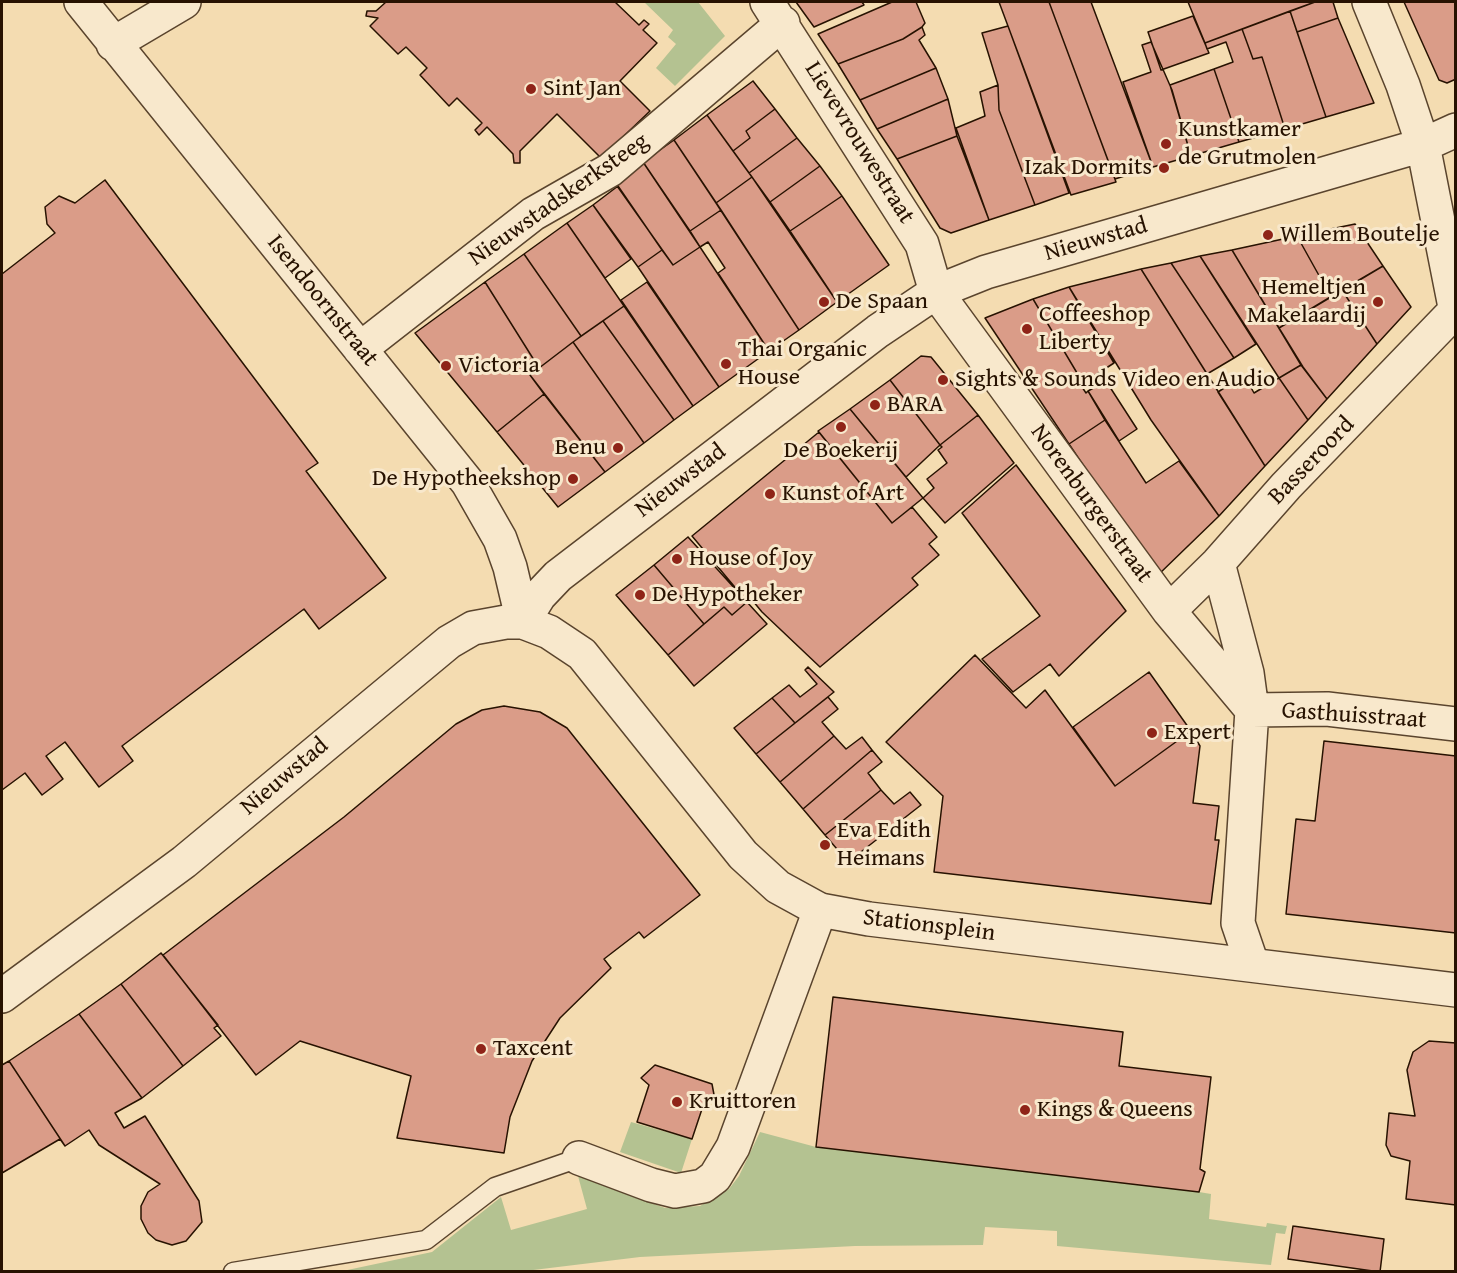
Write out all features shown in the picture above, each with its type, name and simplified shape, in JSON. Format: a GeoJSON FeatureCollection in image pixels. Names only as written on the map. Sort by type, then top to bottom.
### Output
{"type":"FeatureCollection","features":[{"type":"Feature","properties":{"kind":"street","name":"Isendoornstraat"},"geometry":{"type":"LineString","coordinates":[[81,2],[442,448],[484,507],[510,567],[523,622]]}},
{"type":"Feature","properties":{"kind":"street"},"geometry":{"type":"LineString","coordinates":[[113,44],[184,2]]}},
{"type":"Feature","properties":{"kind":"street"},"geometry":{"type":"LineString","coordinates":[[1369,2],[1403,85],[1423,145],[1455,311]]}},
{"type":"Feature","properties":{"kind":"street","name":"Lievevrouwestraat"},"geometry":{"type":"LineString","coordinates":[[775,12],[922,243],[936,292]]}},
{"type":"Feature","properties":{"kind":"street","name":"Nieuwstadskerksteeg"},"geometry":{"type":"LineString","coordinates":[[360,349],[533,214],[610,170],[775,12]]}},
{"type":"Feature","properties":{"kind":"street","name":"Nieuwstad"},"geometry":{"type":"LineString","coordinates":[[2,996],[184,862],[449,642],[473,628],[489,623],[523,622],[539,596],[558,576],[878,331],[936,292],[986,272],[1423,145],[1455,130]]}},
{"type":"Feature","properties":{"kind":"street","name":"Norenburgerstraat"},"geometry":{"type":"LineString","coordinates":[[936,292],[1169,611],[1252,710]]}},
{"type":"Feature","properties":{"kind":"street","name":"Basseroord"},"geometry":{"type":"LineString","coordinates":[[1169,611],[1218,563],[1287,486],[1455,311]]}},
{"type":"Feature","properties":{"kind":"street"},"geometry":{"type":"LineString","coordinates":[[1218,563],[1247,673],[1252,710],[1238,923],[1252,964]]}},
{"type":"Feature","properties":{"kind":"street","name":"Stationsplein"},"geometry":{"type":"LineString","coordinates":[[523,622],[549,632],[582,654],[743,855],[778,887],[820,910],[869,920],[1455,990]]}},
{"type":"Feature","properties":{"kind":"street","name":"Gasthuisstraat"},"geometry":{"type":"LineString","coordinates":[[1252,710],[1327,709],[1455,724]]}},
{"type":"Feature","properties":{"kind":"street"},"geometry":{"type":"LineString","coordinates":[[579,1158],[651,1185],[675,1191],[703,1186],[715,1177],[733,1148],[820,910]]}},
{"type":"Feature","properties":{"kind":"lane"},"geometry":{"type":"LineString","coordinates":[[233,1272],[426,1239],[495,1187],[579,1158]]}},
{"type":"Feature","properties":{"kind":"green space"},"geometry":{"type":"Polygon","coordinates":[[[644,2],[698,2],[725,36],[675,86],[656,68],[676,44],[668,37],[673,30],[644,2]]]}},
{"type":"Feature","properties":{"kind":"green space"},"geometry":{"type":"Polygon","coordinates":[[[631,1122],[692,1139],[681,1173],[620,1152],[631,1122]]]}},
{"type":"Feature","properties":{"kind":"green space"},"geometry":{"type":"Polygon","coordinates":[[[760,1132],[816,1147],[1211,1194],[1209,1219],[1266,1227],[1267,1223],[1287,1226],[1285,1234],[1276,1233],[1271,1265],[1057,1246],[1057,1231],[985,1227],[983,1245],[855,1246],[640,1257],[517,1272],[338,1272],[432,1252],[501,1197],[511,1230],[587,1209],[578,1176],[665,1208],[700,1206],[729,1189],[739,1176],[760,1132]]]}},
{"type":"Feature","properties":{"kind":"building","name":"Sint Jan"},"geometry":{"type":"Polygon","coordinates":[[[386,2],[615,2],[639,25],[644,20],[649,24],[643,30],[657,43],[620,81],[650,111],[601,158],[557,114],[520,151],[520,163],[514,163],[513,154],[487,127],[479,135],[475,130],[482,123],[457,98],[449,106],[420,75],[427,68],[406,47],[398,54],[370,26],[378,18],[366,16],[367,11],[376,11],[386,2]]]}},
{"type":"Feature","properties":{"kind":"building"},"geometry":{"type":"Polygon","coordinates":[[[796,2],[862,2],[864,5],[814,27],[796,2]]]}},
{"type":"Feature","properties":{"kind":"building"},"geometry":{"type":"Polygon","coordinates":[[[892,2],[916,2],[925,23],[903,39],[838,64],[818,34],[892,2]]]}},
{"type":"Feature","properties":{"kind":"building"},"geometry":{"type":"Polygon","coordinates":[[[999,2],[1049,2],[1116,182],[1071,195],[999,2]]]}},
{"type":"Feature","properties":{"kind":"building"},"geometry":{"type":"Polygon","coordinates":[[[1049,2],[1091,2],[1153,167],[1115,179],[1049,2]]]}},
{"type":"Feature","properties":{"kind":"building"},"geometry":{"type":"Polygon","coordinates":[[[1188,2],[1315,2],[1205,43],[1188,2]]]}},
{"type":"Feature","properties":{"kind":"building"},"geometry":{"type":"Polygon","coordinates":[[[1315,2],[1333,2],[1338,18],[1297,32],[1290,11],[1315,2]]]}},
{"type":"Feature","properties":{"kind":"building"},"geometry":{"type":"Polygon","coordinates":[[[1404,2],[1456,2],[1456,79],[1447,83],[1439,80],[1404,2]]]}},
{"type":"Feature","properties":{"kind":"building"},"geometry":{"type":"Polygon","coordinates":[[[1290,11],[1326,117],[1285,129],[1262,57],[1253,59],[1242,29],[1290,11]]]}},
{"type":"Feature","properties":{"kind":"building"},"geometry":{"type":"Polygon","coordinates":[[[1193,16],[1209,53],[1161,70],[1148,32],[1193,16]]]}},
{"type":"Feature","properties":{"kind":"building"},"geometry":{"type":"Polygon","coordinates":[[[1338,18],[1374,103],[1326,117],[1297,32],[1338,18]]]}},
{"type":"Feature","properties":{"kind":"building"},"geometry":{"type":"Polygon","coordinates":[[[1008,26],[1069,193],[1035,205],[999,110],[998,85],[982,33],[1008,26]]]}},
{"type":"Feature","properties":{"kind":"building"},"geometry":{"type":"Polygon","coordinates":[[[922,27],[925,35],[919,40],[936,68],[860,100],[838,64],[903,39],[922,27]]]}},
{"type":"Feature","properties":{"kind":"building"},"geometry":{"type":"Polygon","coordinates":[[[1242,29],[1253,59],[1262,57],[1285,129],[1239,142],[1214,69],[1233,62],[1226,42],[1207,49],[1205,43],[1242,29]]]}},
{"type":"Feature","properties":{"kind":"building"},"geometry":{"type":"Polygon","coordinates":[[[1151,42],[1172,90],[1191,156],[1153,167],[1123,82],[1151,72],[1142,45],[1151,42]]]}},
{"type":"Feature","properties":{"kind":"building"},"geometry":{"type":"Polygon","coordinates":[[[936,68],[948,99],[877,129],[860,100],[936,68]]]}},
{"type":"Feature","properties":{"kind":"building"},"geometry":{"type":"Polygon","coordinates":[[[1214,69],[1239,142],[1191,156],[1170,85],[1214,69]]]}},
{"type":"Feature","properties":{"kind":"building"},"geometry":{"type":"Polygon","coordinates":[[[753,81],[775,109],[746,131],[750,138],[733,151],[707,115],[753,81]]]}},
{"type":"Feature","properties":{"kind":"building"},"geometry":{"type":"Polygon","coordinates":[[[998,85],[999,110],[1035,205],[989,220],[956,128],[985,116],[980,92],[998,85]]]}},
{"type":"Feature","properties":{"kind":"building"},"geometry":{"type":"Polygon","coordinates":[[[948,99],[957,136],[897,159],[877,129],[948,99]]]}},
{"type":"Feature","properties":{"kind":"building"},"geometry":{"type":"Polygon","coordinates":[[[775,109],[797,138],[749,173],[733,151],[750,138],[746,131],[775,109]]]}},
{"type":"Feature","properties":{"kind":"building"},"geometry":{"type":"Polygon","coordinates":[[[707,115],[752,177],[716,203],[674,140],[707,115]]]}},
{"type":"Feature","properties":{"kind":"building"},"geometry":{"type":"Polygon","coordinates":[[[957,136],[989,220],[951,233],[940,228],[897,159],[957,136]]]}},
{"type":"Feature","properties":{"kind":"building"},"geometry":{"type":"Polygon","coordinates":[[[797,138],[820,166],[770,202],[749,173],[797,138]]]}},
{"type":"Feature","properties":{"kind":"building"},"geometry":{"type":"Polygon","coordinates":[[[674,140],[721,210],[690,231],[643,162],[674,140]]]}},
{"type":"Feature","properties":{"kind":"building"},"geometry":{"type":"Polygon","coordinates":[[[643,162],[700,247],[673,265],[615,183],[643,162]]]}},
{"type":"Feature","properties":{"kind":"building"},"geometry":{"type":"Polygon","coordinates":[[[820,166],[842,196],[790,231],[770,202],[820,166]]]}},
{"type":"Feature","properties":{"kind":"building"},"geometry":{"type":"Polygon","coordinates":[[[752,177],[837,302],[799,330],[716,203],[752,177]]]}},
{"type":"Feature","properties":{"kind":"building"},"geometry":{"type":"Polygon","coordinates":[[[105,180],[318,463],[306,471],[386,578],[319,629],[304,609],[122,746],[133,761],[99,787],[65,742],[46,756],[63,779],[42,795],[25,773],[2,790],[2,274],[55,233],[47,224],[45,207],[59,196],[75,203],[105,180]]]}},
{"type":"Feature","properties":{"kind":"building"},"geometry":{"type":"Polygon","coordinates":[[[618,186],[662,250],[638,267],[593,205],[618,186]]]}},
{"type":"Feature","properties":{"kind":"building"},"geometry":{"type":"Polygon","coordinates":[[[842,196],[889,265],[837,302],[790,231],[842,196]]]}},
{"type":"Feature","properties":{"kind":"building"},"geometry":{"type":"Polygon","coordinates":[[[593,205],[631,259],[605,278],[567,223],[593,205]]]}},
{"type":"Feature","properties":{"kind":"building"},"geometry":{"type":"Polygon","coordinates":[[[721,210],[799,330],[769,351],[718,273],[725,268],[708,242],[700,247],[690,231],[721,210]]]}},
{"type":"Feature","properties":{"kind":"building"},"geometry":{"type":"Polygon","coordinates":[[[567,223],[624,306],[581,336],[524,254],[567,223]]]}},
{"type":"Feature","properties":{"kind":"building"},"geometry":{"type":"Polygon","coordinates":[[[1355,224],[1383,266],[1331,297],[1297,236],[1355,224]]]}},
{"type":"Feature","properties":{"kind":"building"},"geometry":{"type":"Polygon","coordinates":[[[1297,236],[1331,297],[1279,328],[1232,250],[1297,236]]]}},
{"type":"Feature","properties":{"kind":"building"},"geometry":{"type":"Polygon","coordinates":[[[700,247],[769,351],[719,387],[638,267],[662,250],[673,265],[700,247]]]}},
{"type":"Feature","properties":{"kind":"building"},"geometry":{"type":"Polygon","coordinates":[[[1232,250],[1301,365],[1279,378],[1200,256],[1232,250]]]}},
{"type":"Feature","properties":{"kind":"building"},"geometry":{"type":"Polygon","coordinates":[[[524,254],[581,336],[539,368],[485,282],[524,254]]]}},
{"type":"Feature","properties":{"kind":"building"},"geometry":{"type":"Polygon","coordinates":[[[1200,256],[1256,344],[1234,358],[1171,263],[1200,256]]]}},
{"type":"Feature","properties":{"kind":"building"},"geometry":{"type":"Polygon","coordinates":[[[1171,263],[1234,358],[1207,374],[1141,269],[1171,263]]]}},
{"type":"Feature","properties":{"kind":"building"},"geometry":{"type":"Polygon","coordinates":[[[1383,266],[1411,307],[1377,344],[1342,290],[1383,266]]]}},
{"type":"Feature","properties":{"kind":"building"},"geometry":{"type":"Polygon","coordinates":[[[1141,269],[1265,466],[1219,516],[1151,420],[1069,287],[1141,269]]]}},
{"type":"Feature","properties":{"kind":"building"},"geometry":{"type":"Polygon","coordinates":[[[485,282],[539,368],[530,375],[544,394],[497,432],[415,333],[485,282]]]}},
{"type":"Feature","properties":{"kind":"building"},"geometry":{"type":"Polygon","coordinates":[[[647,282],[719,387],[693,406],[621,300],[647,282]]]}},
{"type":"Feature","properties":{"kind":"building"},"geometry":{"type":"Polygon","coordinates":[[[1069,287],[1114,363],[1083,383],[1033,299],[1069,287]]]}},
{"type":"Feature","properties":{"kind":"building"},"geometry":{"type":"Polygon","coordinates":[[[1342,290],[1377,344],[1327,399],[1303,367],[1279,328],[1342,290]]]}},
{"type":"Feature","properties":{"kind":"building"},"geometry":{"type":"Polygon","coordinates":[[[1033,299],[1083,383],[1080,384],[1086,393],[1088,391],[1105,420],[1069,444],[985,318],[1033,299]]]}},
{"type":"Feature","properties":{"kind":"building"},"geometry":{"type":"Polygon","coordinates":[[[624,306],[693,406],[674,420],[603,321],[624,306]]]}},
{"type":"Feature","properties":{"kind":"building"},"geometry":{"type":"Polygon","coordinates":[[[603,321],[674,420],[644,443],[573,342],[603,321]]]}},
{"type":"Feature","properties":{"kind":"building"},"geometry":{"type":"Polygon","coordinates":[[[573,342],[644,443],[605,472],[530,375],[573,342]]]}},
{"type":"Feature","properties":{"kind":"building"},"geometry":{"type":"Polygon","coordinates":[[[921,356],[931,357],[978,415],[940,445],[890,380],[921,356]]]}},
{"type":"Feature","properties":{"kind":"building"},"geometry":{"type":"Polygon","coordinates":[[[1301,365],[1327,399],[1308,420],[1279,378],[1301,365]]]}},
{"type":"Feature","properties":{"kind":"building"},"geometry":{"type":"Polygon","coordinates":[[[1244,375],[1254,393],[1279,378],[1308,420],[1265,466],[1218,392],[1244,375]]]}},
{"type":"Feature","properties":{"kind":"building"},"geometry":{"type":"Polygon","coordinates":[[[890,380],[940,445],[906,477],[850,409],[890,380]]]}},
{"type":"Feature","properties":{"kind":"building"},"geometry":{"type":"Polygon","coordinates":[[[1106,381],[1137,429],[1119,441],[1088,391],[1106,381]]]}},
{"type":"Feature","properties":{"kind":"building"},"geometry":{"type":"Polygon","coordinates":[[[544,394],[605,472],[558,507],[497,432],[544,394]]]}},
{"type":"Feature","properties":{"kind":"building"},"geometry":{"type":"Polygon","coordinates":[[[850,409],[923,498],[892,523],[818,431],[850,409]]]}},
{"type":"Feature","properties":{"kind":"building"},"geometry":{"type":"Polygon","coordinates":[[[978,415],[1014,463],[945,523],[923,498],[934,488],[927,479],[947,463],[938,450],[942,447],[940,445],[978,415]]]}},
{"type":"Feature","properties":{"kind":"building"},"geometry":{"type":"Polygon","coordinates":[[[1105,420],[1146,483],[1179,461],[1219,516],[1157,576],[1069,444],[1105,420]]]}},
{"type":"Feature","properties":{"kind":"building"},"geometry":{"type":"Polygon","coordinates":[[[819,432],[892,523],[912,507],[937,537],[929,544],[939,555],[912,578],[918,585],[820,667],[762,612],[748,595],[744,598],[692,536],[819,432]]]}},
{"type":"Feature","properties":{"kind":"building"},"geometry":{"type":"Polygon","coordinates":[[[1016,465],[1126,611],[1059,676],[1050,664],[1013,692],[982,659],[1040,616],[962,513],[1016,465]]]}},
{"type":"Feature","properties":{"kind":"building"},"geometry":{"type":"Polygon","coordinates":[[[688,537],[747,602],[732,615],[724,607],[704,624],[654,565],[688,537]]]}},
{"type":"Feature","properties":{"kind":"building"},"geometry":{"type":"Polygon","coordinates":[[[654,565],[704,624],[668,655],[616,595],[654,565]]]}},
{"type":"Feature","properties":{"kind":"building"},"geometry":{"type":"Polygon","coordinates":[[[747,602],[767,624],[694,686],[668,655],[724,607],[732,615],[747,602]]]}},
{"type":"Feature","properties":{"kind":"building"},"geometry":{"type":"Polygon","coordinates":[[[975,655],[1026,708],[1045,690],[1115,786],[1191,731],[1200,746],[1193,803],[1219,806],[1215,840],[1219,840],[1211,904],[934,872],[943,796],[886,742],[975,655]]]}},
{"type":"Feature","properties":{"kind":"building"},"geometry":{"type":"Polygon","coordinates":[[[808,667],[834,692],[795,723],[772,698],[789,685],[800,697],[817,684],[805,670],[808,667]]]}},
{"type":"Feature","properties":{"kind":"building"},"geometry":{"type":"Polygon","coordinates":[[[1149,672],[1191,731],[1115,786],[1073,727],[1149,672]]]}},
{"type":"Feature","properties":{"kind":"building"},"geometry":{"type":"Polygon","coordinates":[[[828,697],[838,709],[822,722],[834,736],[780,782],[756,754],[828,697]]]}},
{"type":"Feature","properties":{"kind":"building"},"geometry":{"type":"Polygon","coordinates":[[[772,698],[795,723],[756,754],[734,728],[772,698]]]}},
{"type":"Feature","properties":{"kind":"building"},"geometry":{"type":"Polygon","coordinates":[[[504,706],[540,712],[567,728],[700,895],[644,938],[639,932],[604,959],[611,968],[560,1018],[532,1061],[510,1117],[504,1153],[397,1138],[411,1076],[300,1041],[256,1075],[163,955],[344,817],[456,724],[482,710],[504,706]]]}},
{"type":"Feature","properties":{"kind":"building"},"geometry":{"type":"Polygon","coordinates":[[[834,736],[846,749],[862,737],[872,750],[803,809],[780,782],[834,736]]]}},
{"type":"Feature","properties":{"kind":"building"},"geometry":{"type":"Polygon","coordinates":[[[1324,741],[1456,756],[1456,933],[1286,914],[1296,819],[1315,821],[1324,741]]]}},
{"type":"Feature","properties":{"kind":"building"},"geometry":{"type":"Polygon","coordinates":[[[872,750],[882,762],[868,773],[881,790],[825,835],[803,809],[872,750]]]}},
{"type":"Feature","properties":{"kind":"building"},"geometry":{"type":"Polygon","coordinates":[[[881,790],[894,804],[910,792],[921,805],[848,862],[825,835],[881,790]]]}},
{"type":"Feature","properties":{"kind":"building"},"geometry":{"type":"Polygon","coordinates":[[[161,953],[218,1025],[214,1028],[221,1036],[183,1066],[121,984],[161,953]]]}},
{"type":"Feature","properties":{"kind":"building"},"geometry":{"type":"Polygon","coordinates":[[[121,984],[183,1066],[142,1098],[79,1014],[121,984]]]}},
{"type":"Feature","properties":{"kind":"building"},"geometry":{"type":"Polygon","coordinates":[[[833,997],[1123,1032],[1119,1066],[1211,1077],[1200,1169],[1205,1172],[1199,1192],[816,1147],[833,997]]]}},
{"type":"Feature","properties":{"kind":"building"},"geometry":{"type":"Polygon","coordinates":[[[79,1014],[142,1098],[115,1113],[124,1128],[145,1116],[199,1201],[202,1222],[186,1241],[172,1245],[156,1240],[148,1233],[141,1219],[141,1206],[148,1192],[160,1184],[99,1145],[89,1130],[65,1146],[9,1061],[79,1014]]]}},
{"type":"Feature","properties":{"kind":"building"},"geometry":{"type":"Polygon","coordinates":[[[1429,1041],[1456,1043],[1456,1205],[1406,1199],[1410,1161],[1391,1156],[1386,1145],[1389,1113],[1415,1116],[1407,1070],[1413,1052],[1429,1041]]]}},
{"type":"Feature","properties":{"kind":"building"},"geometry":{"type":"Polygon","coordinates":[[[9,1061],[65,1146],[60,1139],[2,1173],[2,1065],[9,1061]]]}},
{"type":"Feature","properties":{"kind":"building","name":"Kruittoren"},"geometry":{"type":"Polygon","coordinates":[[[655,1065],[712,1084],[715,1100],[704,1103],[692,1139],[637,1122],[649,1085],[641,1078],[655,1065]]]}},
{"type":"Feature","properties":{"kind":"building"},"geometry":{"type":"Polygon","coordinates":[[[1293,1226],[1384,1239],[1380,1272],[1288,1259],[1293,1226]]]}},
{"type":"Feature","properties":{"kind":"place","name":"Sint Jan"},"geometry":{"type":"Point","coordinates":[531,89]}},
{"type":"Feature","properties":{"kind":"place","name":"Kunstkamer de Grutmolen"},"geometry":{"type":"Point","coordinates":[1166,144]}},
{"type":"Feature","properties":{"kind":"place","name":"Izak Dormits"},"geometry":{"type":"Point","coordinates":[1164,168]}},
{"type":"Feature","properties":{"kind":"place","name":"Willem Boutelje"},"geometry":{"type":"Point","coordinates":[1268,235]}},
{"type":"Feature","properties":{"kind":"place","name":"De Spaan"},"geometry":{"type":"Point","coordinates":[824,302]}},
{"type":"Feature","properties":{"kind":"place","name":"Hemeltjen Makelaardij"},"geometry":{"type":"Point","coordinates":[1378,302]}},
{"type":"Feature","properties":{"kind":"place","name":"Coffeeshop Liberty"},"geometry":{"type":"Point","coordinates":[1027,329]}},
{"type":"Feature","properties":{"kind":"place","name":"Thai Organic House"},"geometry":{"type":"Point","coordinates":[726,364]}},
{"type":"Feature","properties":{"kind":"place","name":"Victoria"},"geometry":{"type":"Point","coordinates":[446,366]}},
{"type":"Feature","properties":{"kind":"place","name":"Sights & Sounds Video en Audio"},"geometry":{"type":"Point","coordinates":[943,380]}},
{"type":"Feature","properties":{"kind":"place","name":"BARA"},"geometry":{"type":"Point","coordinates":[875,405]}},
{"type":"Feature","properties":{"kind":"place","name":"De Boekerij"},"geometry":{"type":"Point","coordinates":[841,427]}},
{"type":"Feature","properties":{"kind":"place","name":"Benu"},"geometry":{"type":"Point","coordinates":[618,448]}},
{"type":"Feature","properties":{"kind":"place","name":"De Hypotheekshop"},"geometry":{"type":"Point","coordinates":[573,479]}},
{"type":"Feature","properties":{"kind":"place","name":"Kunst of Art"},"geometry":{"type":"Point","coordinates":[770,494]}},
{"type":"Feature","properties":{"kind":"place","name":"House of Joy"},"geometry":{"type":"Point","coordinates":[677,559]}},
{"type":"Feature","properties":{"kind":"place","name":"De Hypotheker"},"geometry":{"type":"Point","coordinates":[640,595]}},
{"type":"Feature","properties":{"kind":"place","name":"Expert"},"geometry":{"type":"Point","coordinates":[1152,733]}},
{"type":"Feature","properties":{"kind":"place","name":"Eva Edith Heimans"},"geometry":{"type":"Point","coordinates":[825,845]}},
{"type":"Feature","properties":{"kind":"place","name":"Taxcent"},"geometry":{"type":"Point","coordinates":[481,1049]}},
{"type":"Feature","properties":{"kind":"place","name":"Kruittoren"},"geometry":{"type":"Point","coordinates":[677,1102]}},
{"type":"Feature","properties":{"kind":"place","name":"Kings & Queens"},"geometry":{"type":"Point","coordinates":[1025,1110]}}]}
